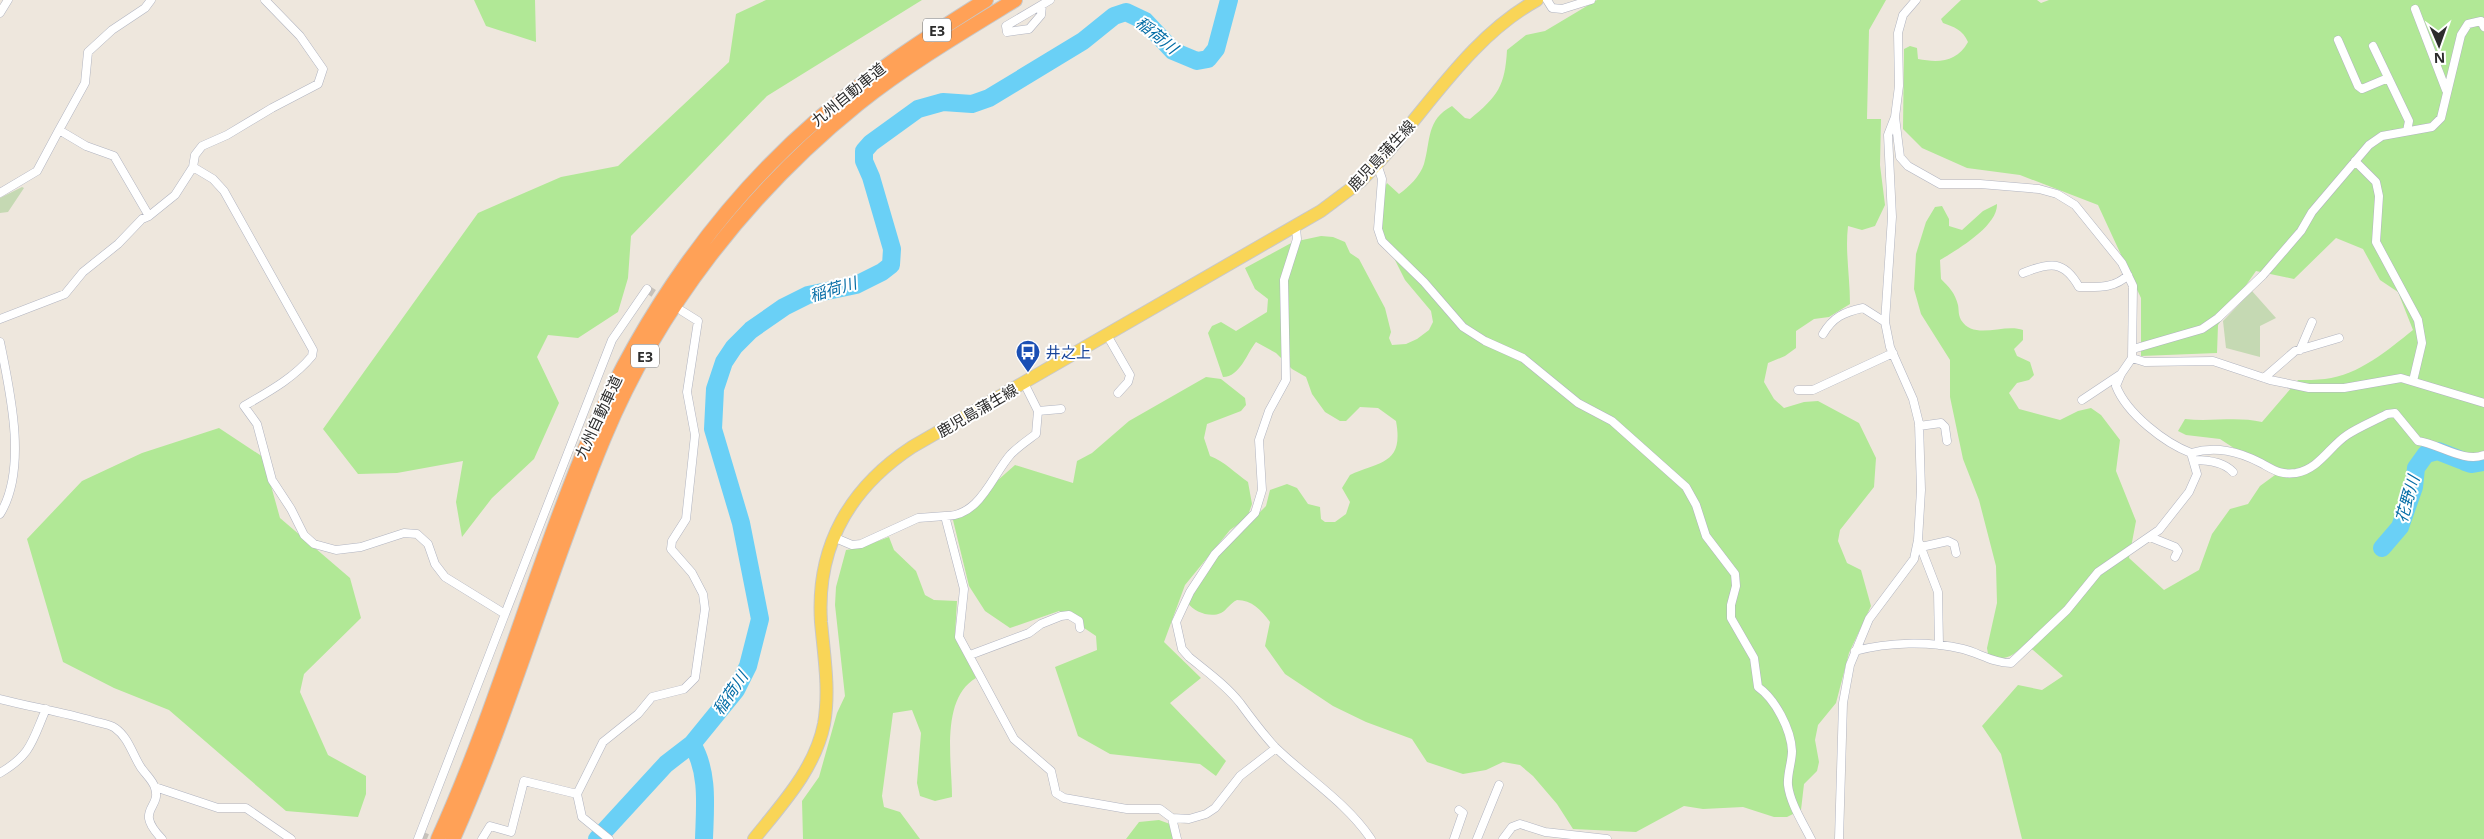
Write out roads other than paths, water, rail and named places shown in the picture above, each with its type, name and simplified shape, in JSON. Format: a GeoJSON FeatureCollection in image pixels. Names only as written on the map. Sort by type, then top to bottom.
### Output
{"type":"FeatureCollection","features":[{"type":"Feature","properties":{"kind":"highway","name":"九州自動車道"},"geometry":{"type":"LineString","coordinates":[[438,839],[494,699],[568,490],[593,430],[626,361],[655,312],[685,267],[726,213],[767,168],[816,121],[890,62],[986,0]]}},
{"type":"Feature","properties":{"kind":"highway","name":"九州自動車道"},"geometry":{"type":"LineString","coordinates":[[453,839],[507,703],[606,435],[639,367],[696,274],[737,221],[826,131],[899,74],[1015,0]]}},
{"type":"Feature","properties":{"kind":"main road","name":"鹿児島蒲生線"},"geometry":{"type":"LineString","coordinates":[[754,839],[798,783],[815,752],[824,724],[826,673],[821,602],[824,565],[833,537],[857,496],[872,478],[890,461],[1296,228],[1350,190],[1377,164],[1493,30],[1519,10],[1537,0]]}},
{"type":"Feature","properties":{"kind":"street"},"geometry":{"type":"LineString","coordinates":[[0,13],[8,0]]}},
{"type":"Feature","properties":{"kind":"street"},"geometry":{"type":"LineString","coordinates":[[0,193],[37,171],[85,83],[88,52],[112,30],[145,8],[151,0]]}},
{"type":"Feature","properties":{"kind":"street"},"geometry":{"type":"LineString","coordinates":[[0,319],[65,294],[83,272],[118,244],[142,219],[149,216],[175,195],[193,167],[195,155],[202,146],[227,135],[272,108],[318,84],[323,69],[300,36],[265,0]]}},
{"type":"Feature","properties":{"kind":"street"},"geometry":{"type":"LineString","coordinates":[[1042,5],[1040,15],[1029,29],[1007,32],[1006,26],[1050,0]]}},
{"type":"Feature","properties":{"kind":"street"},"geometry":{"type":"LineString","coordinates":[[1547,0],[1552,8],[1562,9],[1591,0]]}},
{"type":"Feature","properties":{"kind":"street"},"geometry":{"type":"LineString","coordinates":[[1916,0],[1900,22],[1898,42],[1899,86],[1895,117],[1888,135],[1892,217],[1885,322],[1888,340],[1913,399],[1919,426],[1920,544],[1938,592],[1939,645]]}},
{"type":"Feature","properties":{"kind":"street"},"geometry":{"type":"LineString","coordinates":[[2416,9],[2446,90]]}},
{"type":"Feature","properties":{"kind":"street"},"geometry":{"type":"LineString","coordinates":[[2133,349],[2202,329],[2234,306],[2301,231],[2312,212],[2369,145],[2382,136],[2432,126],[2441,118],[2460,34],[2468,24],[2481,21],[2484,27]]}},
{"type":"Feature","properties":{"kind":"street"},"geometry":{"type":"LineString","coordinates":[[2338,40],[2358,86],[2362,89],[2388,78]]}},
{"type":"Feature","properties":{"kind":"street"},"geometry":{"type":"LineString","coordinates":[[2372,46],[2408,121],[2407,131]]}},
{"type":"Feature","properties":{"kind":"street"},"geometry":{"type":"LineString","coordinates":[[1895,117],[1900,157],[1908,166],[1940,184],[1980,184],[2039,189],[2068,199],[2122,263],[2133,286],[2132,358],[2120,374],[2116,386],[2118,392],[2158,436],[2193,457],[2208,460],[2229,468],[2233,472]]}},
{"type":"Feature","properties":{"kind":"street"},"geometry":{"type":"LineString","coordinates":[[59,130],[86,146],[114,156],[149,216]]}},
{"type":"Feature","properties":{"kind":"street"},"geometry":{"type":"LineString","coordinates":[[2355,161],[2376,182],[2379,196],[2376,242],[2418,320],[2422,343],[2413,381]]}},
{"type":"Feature","properties":{"kind":"street"},"geometry":{"type":"LineString","coordinates":[[1377,164],[1382,179],[1378,230],[1382,241],[1424,282],[1463,326],[1485,341],[1523,358],[1578,403],[1612,420],[1686,487],[1696,504],[1706,536],[1735,574],[1736,586],[1731,605],[1731,618],[1754,658],[1758,687],[1767,693],[1775,705],[1788,733],[1792,750],[1788,785],[1811,839]]}},
{"type":"Feature","properties":{"kind":"street"},"geometry":{"type":"LineString","coordinates":[[193,167],[212,179],[224,191],[313,350],[312,356],[295,373],[272,390],[244,406],[257,424],[272,480],[291,509],[304,535],[314,544],[336,550],[361,547],[404,533],[417,534],[428,544],[435,564],[445,577],[505,614]]}},
{"type":"Feature","properties":{"kind":"street"},"geometry":{"type":"LineString","coordinates":[[1296,228],[1297,239],[1284,280],[1286,380],[1269,411],[1259,440],[1258,454],[1262,490],[1256,513],[1215,554],[1190,592],[1176,622],[1182,649],[1239,702],[1254,724],[1276,748],[1324,789],[1362,826],[1371,839]]}},
{"type":"Feature","properties":{"kind":"street"},"geometry":{"type":"LineString","coordinates":[[2024,273],[2047,266],[2063,267],[2072,274],[2079,287],[2119,283],[2128,275]]}},
{"type":"Feature","properties":{"kind":"street"},"geometry":{"type":"LineString","coordinates":[[418,839],[612,340],[647,289]]}},
{"type":"Feature","properties":{"kind":"street"},"geometry":{"type":"LineString","coordinates":[[1823,334],[1839,314],[1862,308],[1885,322]]}},
{"type":"Feature","properties":{"kind":"street"},"geometry":{"type":"LineString","coordinates":[[609,839],[582,817],[577,794],[603,742],[638,714],[652,697],[684,689],[695,678],[706,608],[692,573],[671,550],[672,541],[686,519],[695,435],[687,392],[698,321],[682,311]]}},
{"type":"Feature","properties":{"kind":"street"},"geometry":{"type":"LineString","coordinates":[[2300,350],[2312,322]]}},
{"type":"Feature","properties":{"kind":"street"},"geometry":{"type":"LineString","coordinates":[[1107,335],[1130,375],[1128,382],[1118,393]]}},
{"type":"Feature","properties":{"kind":"street"},"geometry":{"type":"LineString","coordinates":[[2264,378],[2277,364],[2300,350],[2339,338]]}},
{"type":"Feature","properties":{"kind":"street"},"geometry":{"type":"LineString","coordinates":[[0,342],[14,416],[12,483],[7,503],[0,514]]}},
{"type":"Feature","properties":{"kind":"street"},"geometry":{"type":"LineString","coordinates":[[1798,390],[1813,390],[1893,353]]}},
{"type":"Feature","properties":{"kind":"street"},"geometry":{"type":"LineString","coordinates":[[2132,358],[2145,362],[2213,361],[2264,378],[2309,388],[2344,388],[2401,378],[2484,403]]}},
{"type":"Feature","properties":{"kind":"street"},"geometry":{"type":"LineString","coordinates":[[2082,400],[2120,374]]}},
{"type":"Feature","properties":{"kind":"street"},"geometry":{"type":"LineString","coordinates":[[833,537],[852,545],[861,544],[918,518],[954,516],[967,510],[996,479],[1010,455],[1036,434],[1038,411],[1024,383]]}},
{"type":"Feature","properties":{"kind":"street"},"geometry":{"type":"LineString","coordinates":[[1038,411],[1061,409]]}},
{"type":"Feature","properties":{"kind":"street"},"geometry":{"type":"LineString","coordinates":[[2193,457],[2208,448],[2231,451],[2260,462],[2279,474],[2297,473],[2312,467],[2346,435],[2387,414],[2395,413],[2418,441],[2433,443],[2465,457],[2484,456]]}},
{"type":"Feature","properties":{"kind":"street"},"geometry":{"type":"LineString","coordinates":[[1919,426],[1941,423],[1945,426],[1947,441]]}},
{"type":"Feature","properties":{"kind":"street"},"geometry":{"type":"LineString","coordinates":[[1855,651],[1881,644],[1939,645],[1964,649],[2001,663],[2011,663],[2066,610],[2098,572],[2159,530],[2189,492],[2197,474],[2193,457]]}},
{"type":"Feature","properties":{"kind":"street"},"geometry":{"type":"LineString","coordinates":[[945,516],[964,589],[958,637],[970,655],[1014,739],[1050,771],[1056,793],[1070,801],[1127,809],[1160,809],[1172,818],[1189,819],[1206,814],[1215,808],[1240,776],[1276,748]]}},
{"type":"Feature","properties":{"kind":"street"},"geometry":{"type":"LineString","coordinates":[[2150,536],[2175,547],[2178,551],[2175,557]]}},
{"type":"Feature","properties":{"kind":"street"},"geometry":{"type":"LineString","coordinates":[[1920,544],[1948,541],[1954,544],[1956,553]]}},
{"type":"Feature","properties":{"kind":"street"},"geometry":{"type":"LineString","coordinates":[[1839,839],[1843,703],[1855,651],[1861,634],[1878,605],[1914,558],[1920,544]]}},
{"type":"Feature","properties":{"kind":"street"},"geometry":{"type":"LineString","coordinates":[[970,655],[1028,633],[1041,624],[1061,616],[1074,618],[1079,621],[1080,628]]}},
{"type":"Feature","properties":{"kind":"street"},"geometry":{"type":"LineString","coordinates":[[0,699],[114,726],[128,741],[140,765],[155,787],[156,794],[150,809],[149,822],[152,829],[162,839]]}},
{"type":"Feature","properties":{"kind":"street"},"geometry":{"type":"LineString","coordinates":[[0,773],[19,762],[29,748],[46,709]]}},
{"type":"Feature","properties":{"kind":"street"},"geometry":{"type":"LineString","coordinates":[[482,839],[490,826],[511,832],[524,781],[577,794]]}},
{"type":"Feature","properties":{"kind":"street"},"geometry":{"type":"LineString","coordinates":[[1477,839],[1499,785]]}},
{"type":"Feature","properties":{"kind":"street"},"geometry":{"type":"LineString","coordinates":[[155,787],[218,808],[246,808],[291,839]]}},
{"type":"Feature","properties":{"kind":"street"},"geometry":{"type":"LineString","coordinates":[[1454,839],[1463,813],[1459,810]]}},
{"type":"Feature","properties":{"kind":"street"},"geometry":{"type":"LineString","coordinates":[[1172,818],[1177,839]]}},
{"type":"Feature","properties":{"kind":"street"},"geometry":{"type":"LineString","coordinates":[[1503,839],[1512,827],[1520,824],[1545,832],[1607,839]]}},
{"type":"Feature","properties":{"kind":"waterway","name":"稲荷川"},"geometry":{"type":"LineString","coordinates":[[597,839],[666,764],[692,744],[736,690],[748,666],[760,619],[741,523],[713,429],[715,389],[724,362],[734,347],[751,330],[784,307],[808,295],[856,285],[882,272],[891,265],[892,249],[871,177],[864,161],[864,151],[871,143],[918,109],[943,102],[972,104],[989,98],[1083,41],[1114,16],[1126,12],[1145,21],[1173,51],[1197,61],[1208,59],[1216,49],[1229,0]]}},
{"type":"Feature","properties":{"kind":"waterway","name":"花野川"},"geometry":{"type":"LineString","coordinates":[[2382,548],[2400,527],[2414,487],[2416,468],[2426,454],[2438,451],[2461,460]]}},
{"type":"Feature","properties":{"kind":"waterway","name":"花野川"},"geometry":{"type":"LineString","coordinates":[[2465,462],[2471,464],[2484,462]]}},
{"type":"Feature","properties":{"kind":"waterway"},"geometry":{"type":"LineString","coordinates":[[692,744],[704,778],[704,839]]}},
{"type":"Feature","properties":{"kind":"tunnel"},"geometry":{"type":"LineString","coordinates":[[647,289],[664,300]]}},
{"type":"Feature","properties":{"kind":"tunnel"},"geometry":{"type":"LineString","coordinates":[[420,835],[430,839]]}},
{"type":"Feature","properties":{"kind":"place","name":"井之上"},"geometry":{"type":"Point","coordinates":[1028,373]}}]}
